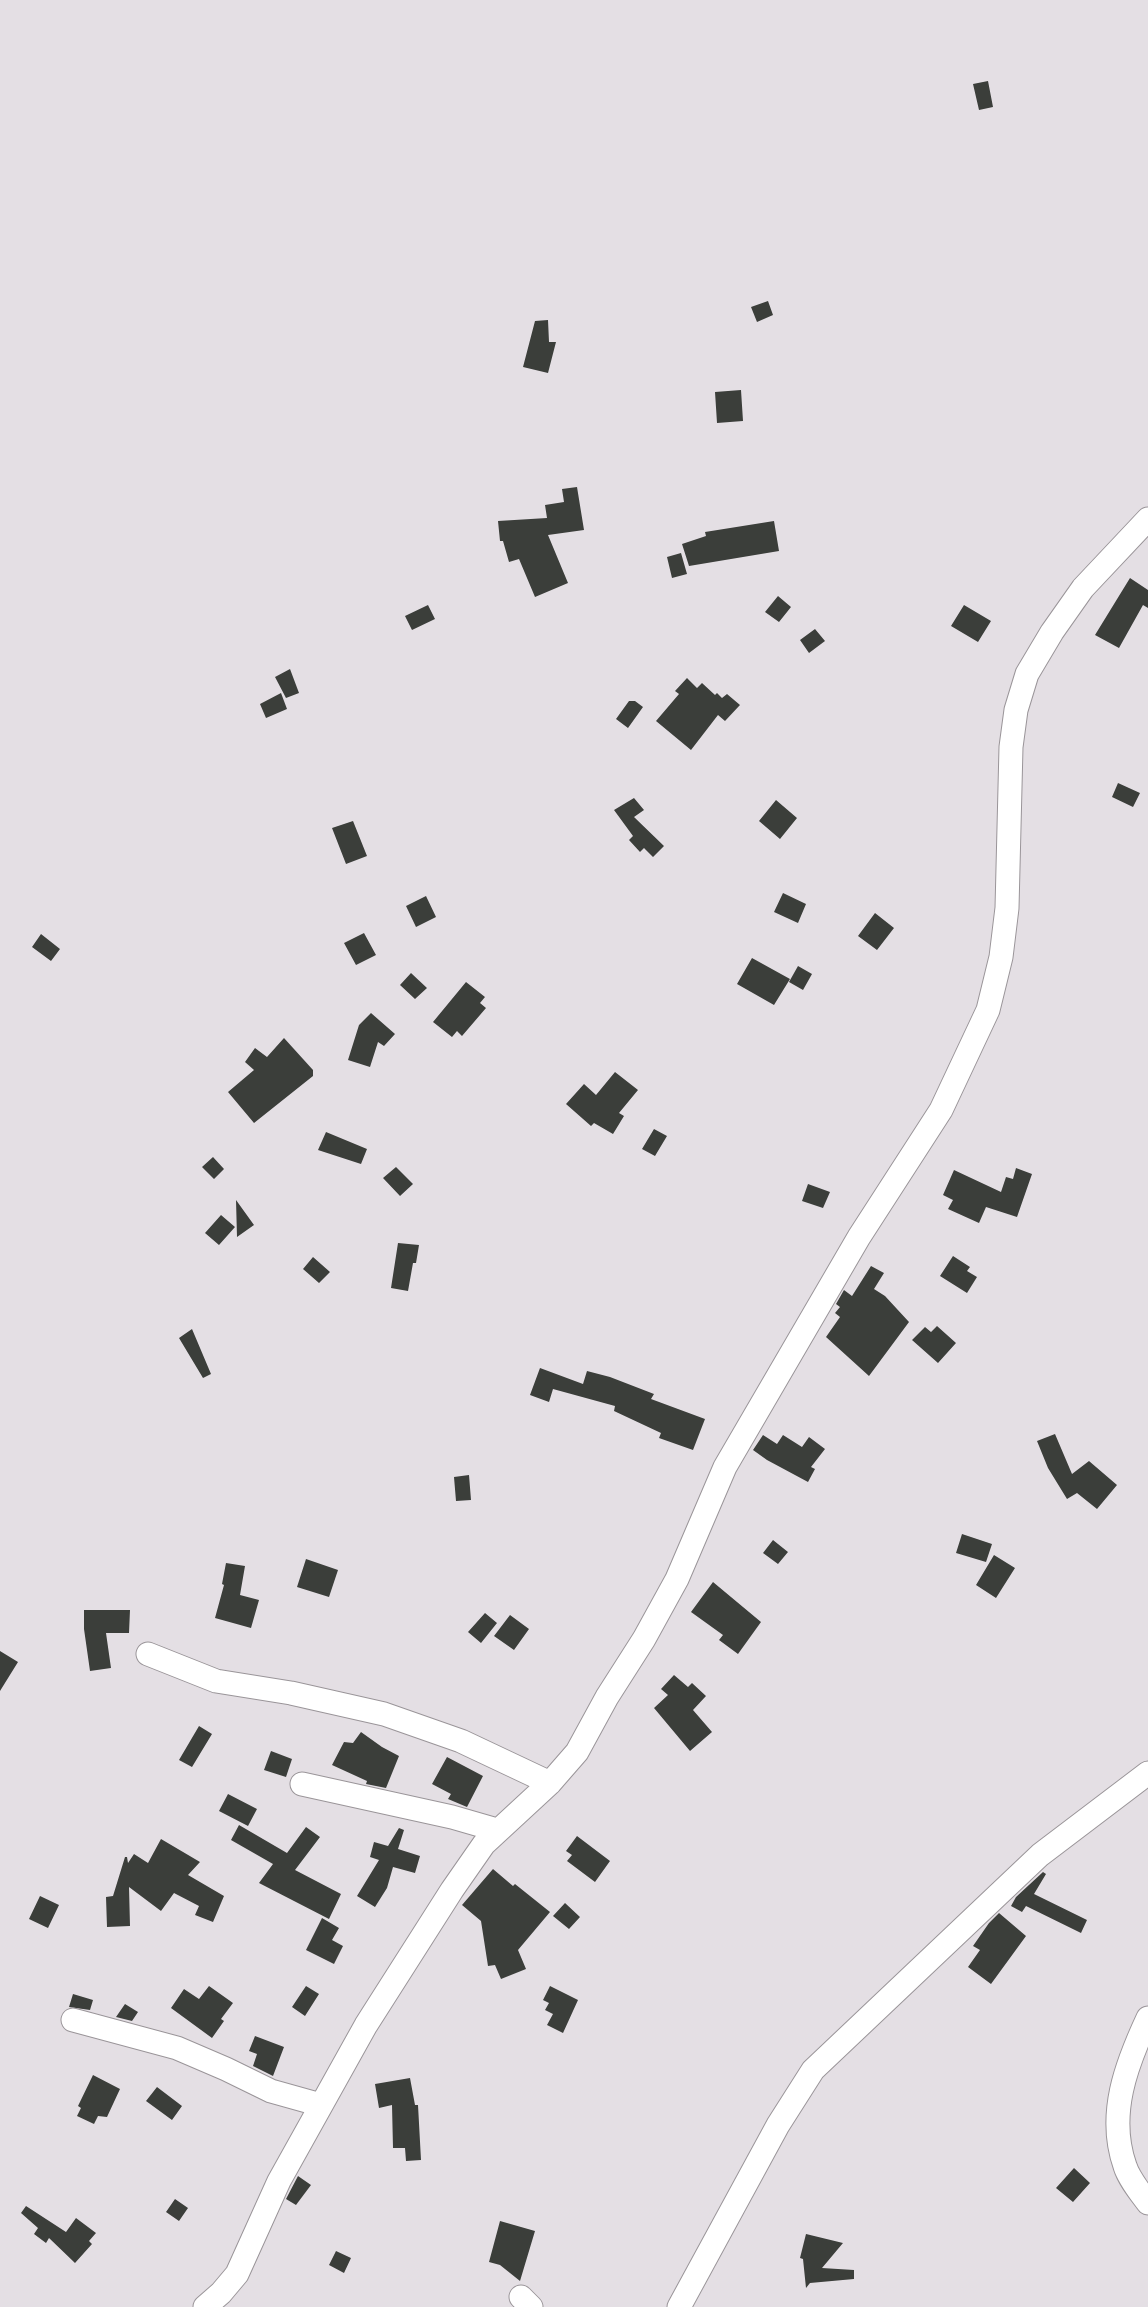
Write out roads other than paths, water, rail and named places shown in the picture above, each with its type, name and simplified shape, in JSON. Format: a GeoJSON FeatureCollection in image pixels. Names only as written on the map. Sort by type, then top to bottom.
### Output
{"type":"FeatureCollection","features":[{"type":"Feature","properties":{"kind":"street"},"geometry":{"type":"LineString","coordinates":[[205,2307],[221,2294],[237,2274],[279,2181],[321,2105],[366,2025],[452,1890],[484,1844],[550,1783],[577,1752],[677,1579],[725,1466],[859,1237],[941,1110],[988,1010],[1002,957],[1007,908],[1011,747],[1016,710],[1027,674],[1083,588],[1148,519]]}},
{"type":"Feature","properties":{"kind":"street"},"geometry":{"type":"LineString","coordinates":[[148,1654],[216,1681],[291,1693],[384,1714],[461,1741],[550,1783]]}},
{"type":"Feature","properties":{"kind":"street"},"geometry":{"type":"LineString","coordinates":[[679,2307],[778,2125],[813,2070],[1040,1855],[1148,1773]]}},
{"type":"Feature","properties":{"kind":"street"},"geometry":{"type":"LineString","coordinates":[[302,1784],[452,1817],[497,1830]]}},
{"type":"Feature","properties":{"kind":"street"},"geometry":{"type":"LineString","coordinates":[[1148,2018],[1125,2074],[1118,2105],[1118,2140],[1126,2169],[1148,2203]]}},
{"type":"Feature","properties":{"kind":"street"},"geometry":{"type":"LineString","coordinates":[[73,2020],[177,2048],[271,2091],[321,2105]]}}]}
